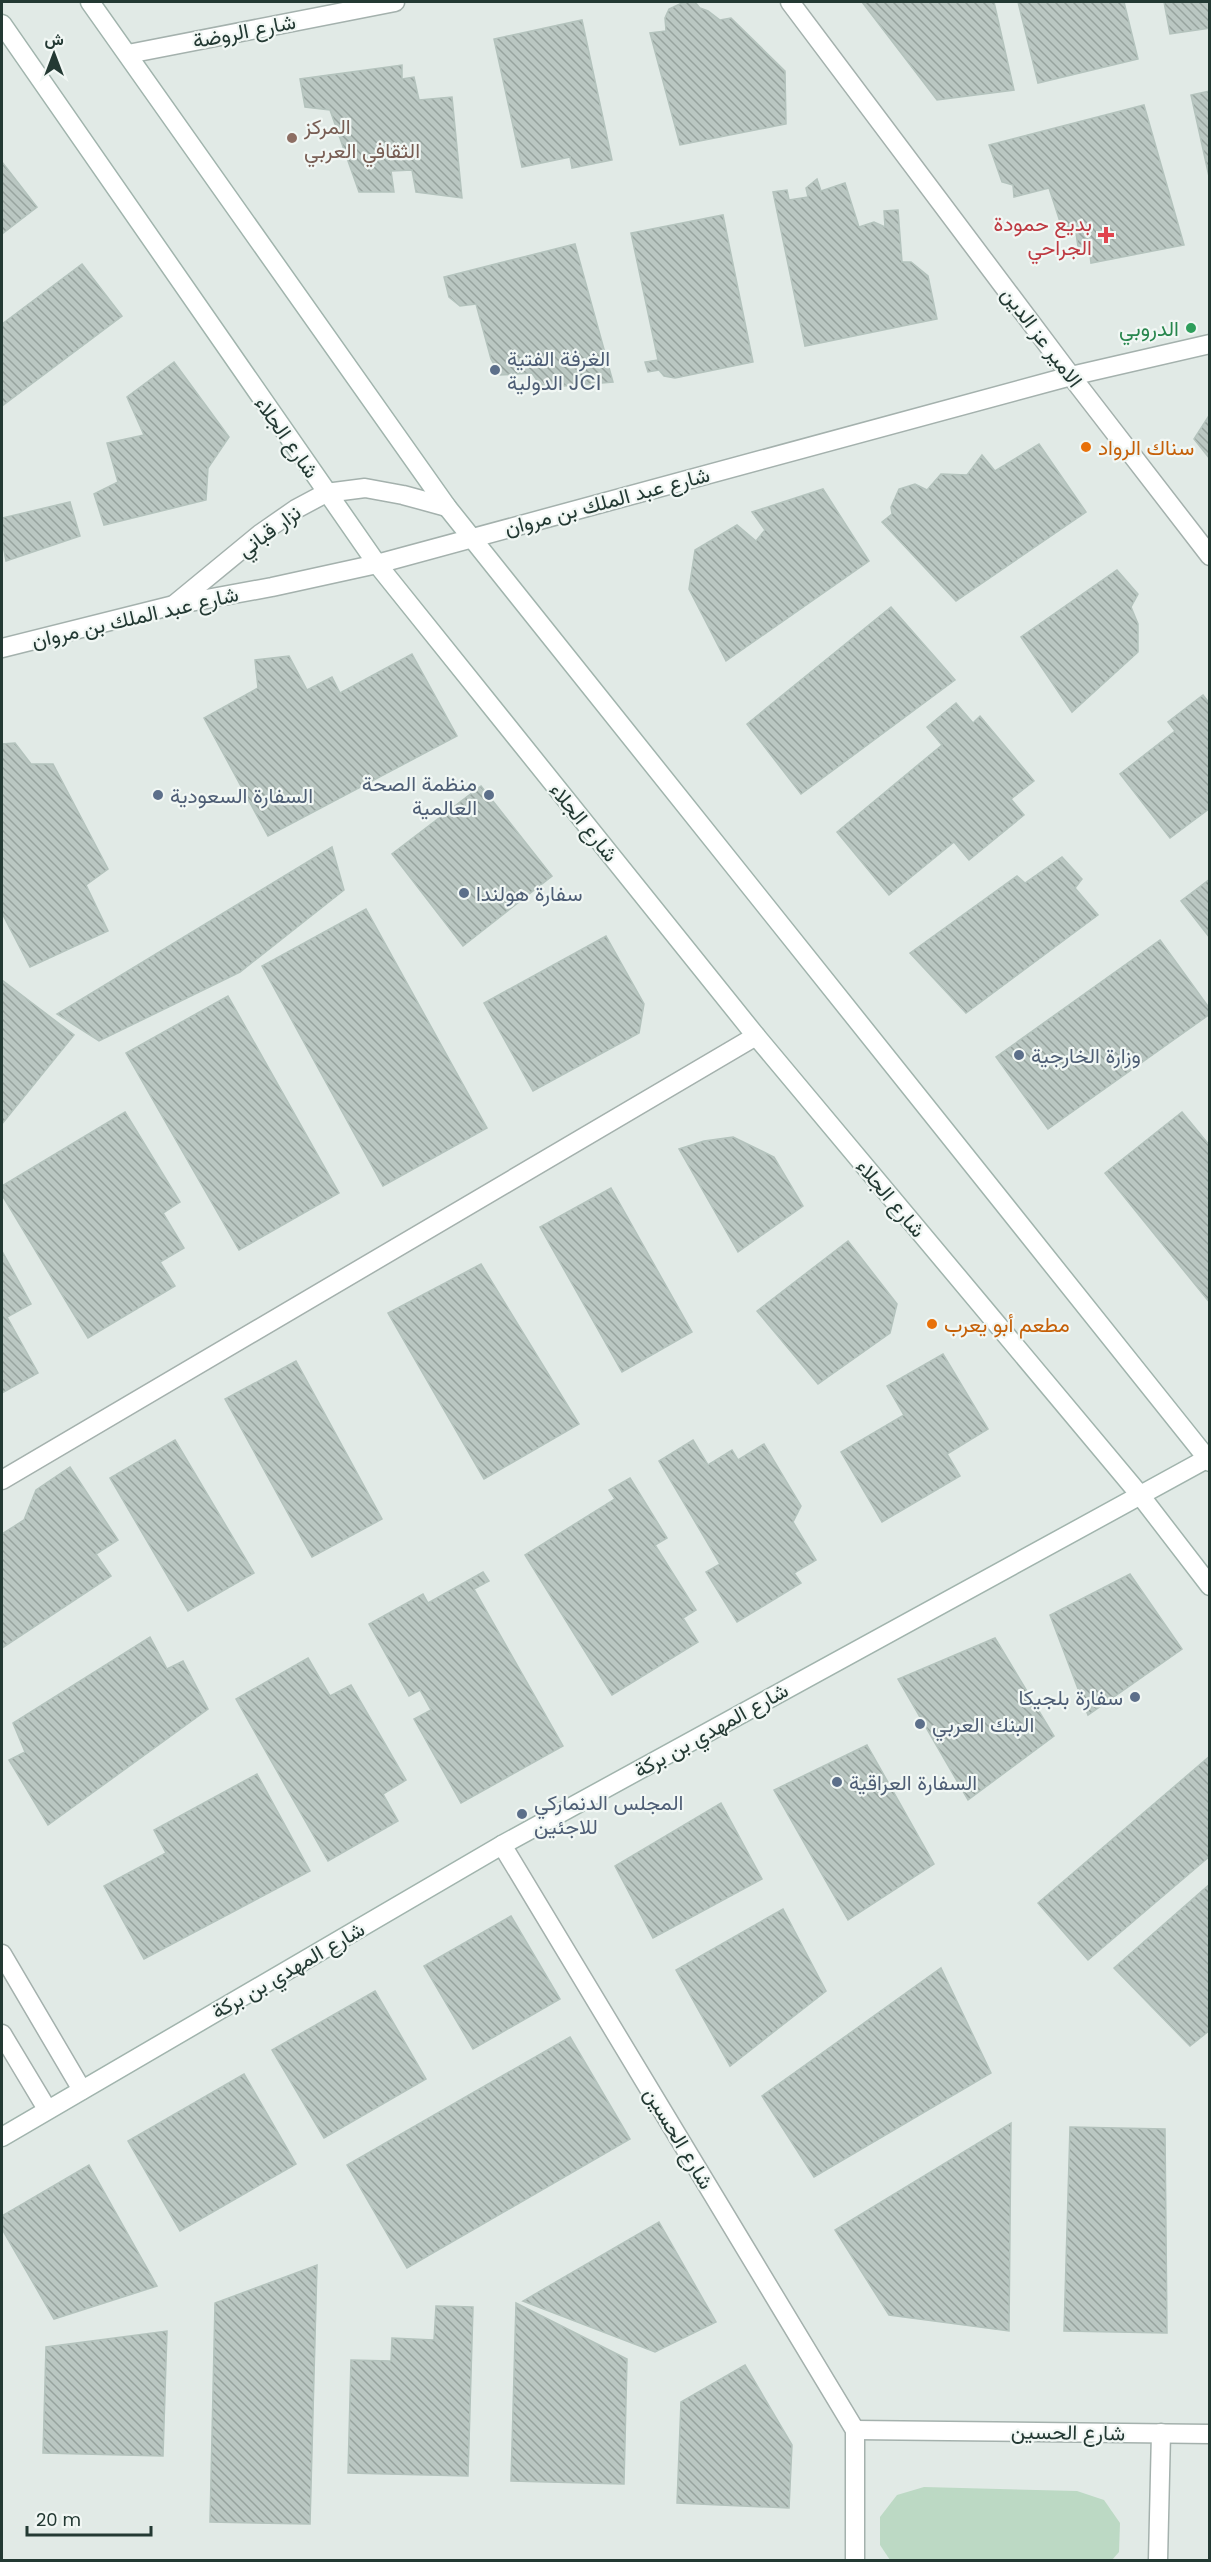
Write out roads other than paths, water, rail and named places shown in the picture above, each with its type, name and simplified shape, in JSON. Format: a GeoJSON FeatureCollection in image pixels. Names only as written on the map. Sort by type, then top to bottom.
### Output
{"type":"FeatureCollection","features":[{"type":"Feature","properties":{"kind":"main road"},"geometry":{"type":"LineString","coordinates":[[90,2],[447,507],[1209,1459]]}},
{"type":"Feature","properties":{"kind":"main road","name":"شارع الروضة"},"geometry":{"type":"LineString","coordinates":[[128,54],[395,2]]}},
{"type":"Feature","properties":{"kind":"main road","name":"الامير عز الدين"},"geometry":{"type":"LineString","coordinates":[[790,2],[1209,556]]}},
{"type":"Feature","properties":{"kind":"main road","name":"شارع الجلاء"},"geometry":{"type":"LineString","coordinates":[[2,24],[377,564],[756,1036],[1140,1495],[1209,1586]]}},
{"type":"Feature","properties":{"kind":"main road","name":"شارع عبد الملك بن مروان"},"geometry":{"type":"LineString","coordinates":[[2,648],[174,605],[377,564],[1071,376],[1209,344]]}},
{"type":"Feature","properties":{"kind":"main road","name":"نزار قباني"},"geometry":{"type":"LineString","coordinates":[[174,605],[260,534],[296,509],[326,493],[365,488],[447,507]]}},
{"type":"Feature","properties":{"kind":"main road"},"geometry":{"type":"LineString","coordinates":[[2,1480],[756,1036]]}},
{"type":"Feature","properties":{"kind":"main road","name":"شارع المهدي بن بركة"},"geometry":{"type":"LineString","coordinates":[[2,2137],[502,1845],[1209,1459]]}},
{"type":"Feature","properties":{"kind":"main road","name":"شارع الحسين"},"geometry":{"type":"LineString","coordinates":[[502,1845],[855,2430],[1209,2434]]}},
{"type":"Feature","properties":{"kind":"main road"},"geometry":{"type":"LineString","coordinates":[[2,1954],[82,2090]]}},
{"type":"Feature","properties":{"kind":"main road"},"geometry":{"type":"LineString","coordinates":[[2,2034],[47,2109]]}},
{"type":"Feature","properties":{"kind":"main road"},"geometry":{"type":"LineString","coordinates":[[855,2430],[855,2560]]}},
{"type":"Feature","properties":{"kind":"main road"},"geometry":{"type":"LineString","coordinates":[[1158,2560],[1161,2433]]}},
{"type":"Feature","properties":{"kind":"place","name":"المركز الثقافي العربي"},"geometry":{"type":"Point","coordinates":[292,138]}},
{"type":"Feature","properties":{"kind":"place","name":"بديع حمودة الجراحي"},"geometry":{"type":"Point","coordinates":[1106,235]}},
{"type":"Feature","properties":{"kind":"place","name":"الدروبي"},"geometry":{"type":"Point","coordinates":[1191,328]}},
{"type":"Feature","properties":{"kind":"place","name":"الغرفة الفتية الدولية JCI"},"geometry":{"type":"Point","coordinates":[495,370]}},
{"type":"Feature","properties":{"kind":"place","name":"سناك الرواد"},"geometry":{"type":"Point","coordinates":[1086,447]}},
{"type":"Feature","properties":{"kind":"place","name":"السفارة السعودية"},"geometry":{"type":"Point","coordinates":[158,795]}},
{"type":"Feature","properties":{"kind":"place","name":"منظمة الصحة العالمية"},"geometry":{"type":"Point","coordinates":[489,795]}},
{"type":"Feature","properties":{"kind":"place","name":"سفارة هولندا"},"geometry":{"type":"Point","coordinates":[464,893]}},
{"type":"Feature","properties":{"kind":"place","name":"وزارة الخارجية"},"geometry":{"type":"Point","coordinates":[1019,1055]}},
{"type":"Feature","properties":{"kind":"place","name":"مطعم أبو يعرب"},"geometry":{"type":"Point","coordinates":[932,1324]}},
{"type":"Feature","properties":{"kind":"place","name":"سفارة بلجيكا"},"geometry":{"type":"Point","coordinates":[1135,1697]}},
{"type":"Feature","properties":{"kind":"place","name":"البنك العربي"},"geometry":{"type":"Point","coordinates":[920,1724]}},
{"type":"Feature","properties":{"kind":"place","name":"السفارة العراقية"},"geometry":{"type":"Point","coordinates":[837,1782]}},
{"type":"Feature","properties":{"kind":"place","name":"المجلس الدنماركي للاجئين"},"geometry":{"type":"Point","coordinates":[522,1814]}}]}
